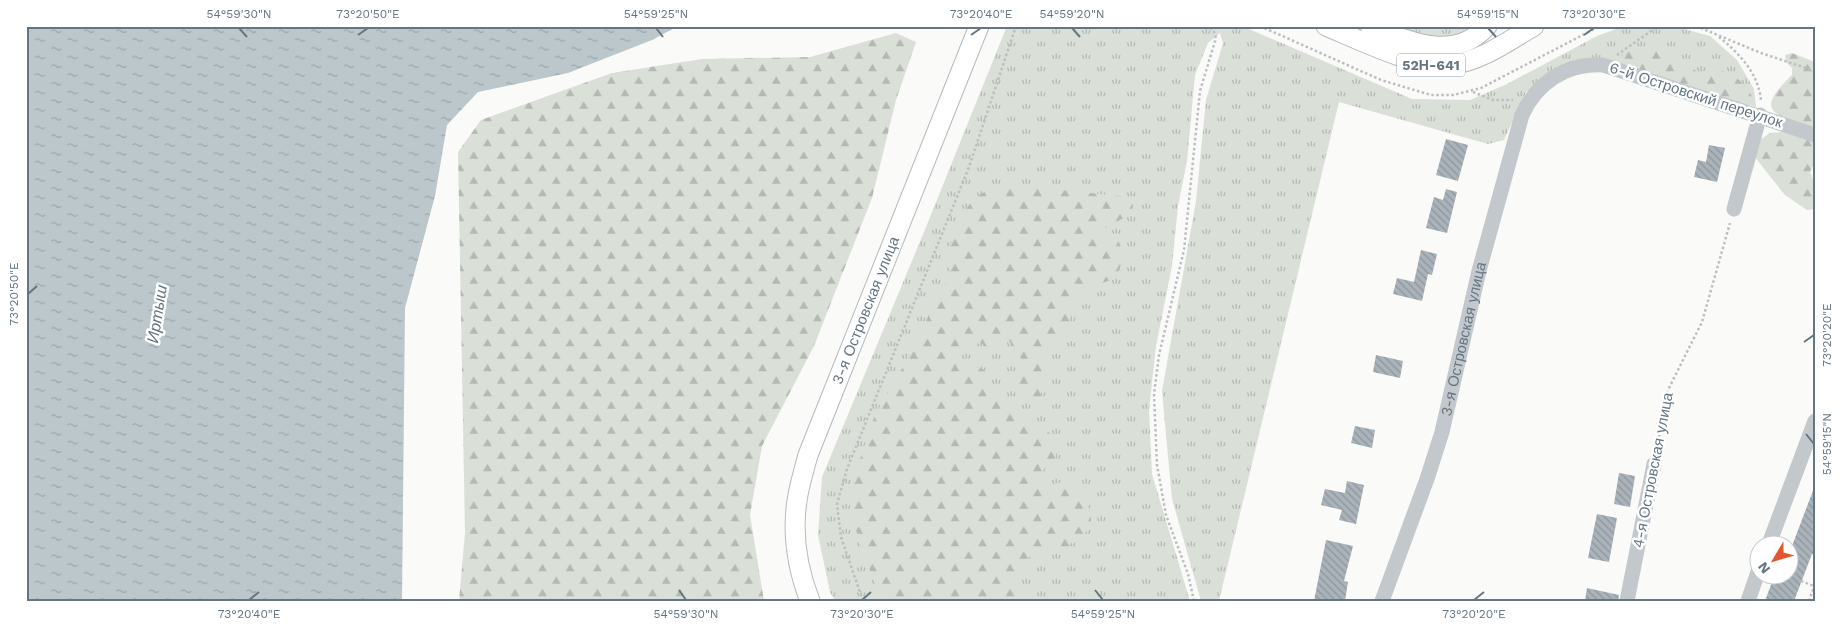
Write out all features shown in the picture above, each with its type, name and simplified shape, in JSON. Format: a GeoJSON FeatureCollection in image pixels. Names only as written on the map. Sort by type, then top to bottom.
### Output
{"type":"FeatureCollection","features":[{"type":"Feature","properties":{"kind":"main road","name":"3-я Островская улица"},"geometry":{"type":"LineString","coordinates":[[810,601],[802,579],[796,543],[796,502],[808,456],[978,26]]}},
{"type":"Feature","properties":{"kind":"main road","name":"52Н-641"},"geometry":{"type":"LineString","coordinates":[[1326,26],[1420,62],[1448,66],[1484,55],[1534,26]]}},
{"type":"Feature","properties":{"kind":"main road","name":"52Н-641"},"geometry":{"type":"LineString","coordinates":[[1370,26],[1432,47],[1449,47],[1465,42],[1487,26]]}},
{"type":"Feature","properties":{"kind":"street","name":"6-й Островский переулок"},"geometry":{"type":"LineString","coordinates":[[1548,80],[1578,66],[1603,65],[1815,134]]}},
{"type":"Feature","properties":{"kind":"street","name":"3-я Островская улица"},"geometry":{"type":"LineString","coordinates":[[1382,601],[1427,479],[1442,432],[1479,271],[1522,115],[1530,99],[1548,80]]}},
{"type":"Feature","properties":{"kind":"street"},"geometry":{"type":"LineString","coordinates":[[1734,209],[1760,115]]}},
{"type":"Feature","properties":{"kind":"street"},"geometry":{"type":"LineString","coordinates":[[1773,534],[1815,421]]}},
{"type":"Feature","properties":{"kind":"street","name":"4-я Островская улица"},"geometry":{"type":"LineString","coordinates":[[1628,601],[1654,464]]}},
{"type":"Feature","properties":{"kind":"street"},"geometry":{"type":"LineString","coordinates":[[1748,601],[1754,584]]}},
{"type":"Feature","properties":{"kind":"path"},"geometry":{"type":"LineString","coordinates":[[863,601],[841,537],[837,504],[847,469],[969,167],[1016,26]]}},
{"type":"Feature","properties":{"kind":"path"},"geometry":{"type":"LineString","coordinates":[[1194,601],[1188,574],[1166,515],[1157,465],[1154,394],[1160,355],[1184,250],[1200,91],[1216,38],[1213,28],[1208,26]]}},
{"type":"Feature","properties":{"kind":"path"},"geometry":{"type":"LineString","coordinates":[[1603,65],[1658,26]]}},
{"type":"Feature","properties":{"kind":"path"},"geometry":{"type":"LineString","coordinates":[[1696,26],[1815,72]]}},
{"type":"Feature","properties":{"kind":"path"},"geometry":{"type":"LineString","coordinates":[[1717,35],[1740,54],[1752,73],[1760,90],[1762,106],[1760,115]]}},
{"type":"Feature","properties":{"kind":"path"},"geometry":{"type":"LineString","coordinates":[[1472,92],[1493,100],[1530,99]]}},
{"type":"Feature","properties":{"kind":"path","name":"4-я Островская улица"},"geometry":{"type":"LineString","coordinates":[[1654,464],[1659,424],[1668,390],[1702,322],[1734,209]]}},
{"type":"Feature","properties":{"kind":"path"},"geometry":{"type":"LineString","coordinates":[[1802,581],[1814,585],[1808,601]]}},
{"type":"Feature","properties":{"kind":"green space"},"geometry":{"type":"Polygon","coordinates":[[[1007,26],[1242,26],[1412,99],[1470,100],[1507,84],[1597,36],[1624,26],[1673,26],[1710,36],[1737,60],[1754,89],[1756,107],[1631,71],[1570,62],[1526,92],[1504,140],[1488,144],[1339,102],[1219,601],[1201,601],[1172,499],[1162,391],[1196,201],[1206,100],[1223,43],[1220,33],[1208,43],[1195,75],[1187,161],[1178,206],[1172,266],[1156,346],[1149,410],[1152,474],[1190,601],[835,601],[830,592],[818,535],[822,477],[1007,26]]]}},
{"type":"Feature","properties":{"kind":"green space"},"geometry":{"type":"Polygon","coordinates":[[[1387,26],[1475,26],[1453,36],[1432,38],[1410,34],[1387,26]]]}},
{"type":"Feature","properties":{"kind":"green space"},"geometry":{"type":"Polygon","coordinates":[[[896,33],[916,42],[896,100],[872,198],[814,346],[762,446],[750,515],[764,601],[459,601],[465,533],[458,152],[481,120],[612,73],[702,59],[810,57],[896,33]]]}},
{"type":"Feature","properties":{"kind":"green space"},"geometry":{"type":"Polygon","coordinates":[[[1632,48],[1651,50],[1677,58],[1700,75],[1716,71],[1731,74],[1741,81],[1753,100],[1749,106],[1621,68],[1619,61],[1632,48]]]}},
{"type":"Feature","properties":{"kind":"green space"},"geometry":{"type":"Polygon","coordinates":[[[1792,53],[1815,62],[1815,128],[1780,116],[1771,105],[1773,98],[1780,88],[1792,75],[1792,68],[1786,62],[1785,55],[1792,53]]]}},
{"type":"Feature","properties":{"kind":"green space"},"geometry":{"type":"Polygon","coordinates":[[[1782,132],[1815,142],[1815,162],[1810,172],[1814,182],[1815,209],[1807,210],[1785,195],[1754,156],[1758,141],[1770,133],[1782,132]]]}},
{"type":"Feature","properties":{"kind":"green space"},"geometry":{"type":"Polygon","coordinates":[[[1008,185],[1120,196],[1133,205],[1132,213],[1097,233],[1100,240],[1116,238],[1118,241],[1121,250],[1120,269],[1111,280],[1084,289],[1075,298],[1064,338],[1046,354],[1046,379],[1040,397],[1033,400],[1025,396],[1016,384],[1016,377],[1023,362],[1008,339],[995,349],[987,348],[981,343],[973,344],[955,360],[958,368],[981,368],[988,373],[980,386],[996,387],[1003,392],[1016,414],[1038,423],[1055,439],[1056,457],[1039,474],[1040,481],[1048,485],[1070,481],[1077,486],[1086,499],[1091,515],[1091,524],[1087,531],[1066,547],[1029,557],[1017,568],[1021,601],[885,601],[873,578],[856,530],[852,515],[850,489],[875,415],[921,336],[936,294],[951,276],[947,253],[961,217],[973,199],[986,191],[1008,185]]]}},
{"type":"Feature","properties":{"kind":"water","name":"Иртыш"},"geometry":{"type":"Polygon","coordinates":[[[26,26],[678,26],[652,40],[568,73],[478,92],[447,125],[435,196],[405,308],[402,601],[26,601],[26,26]]]}},
{"type":"Feature","properties":{"kind":"building"},"geometry":{"type":"Polygon","coordinates":[[[1446,139],[1468,145],[1458,181],[1436,175],[1446,139]]]}},
{"type":"Feature","properties":{"kind":"building"},"geometry":{"type":"Polygon","coordinates":[[[1709,145],[1725,148],[1717,182],[1694,177],[1698,160],[1706,162],[1709,145]]]}},
{"type":"Feature","properties":{"kind":"building"},"geometry":{"type":"Polygon","coordinates":[[[1446,189],[1457,192],[1447,233],[1426,228],[1434,197],[1443,200],[1446,189]]]}},
{"type":"Feature","properties":{"kind":"building"},"geometry":{"type":"Polygon","coordinates":[[[1421,250],[1437,254],[1432,275],[1428,274],[1422,301],[1393,294],[1397,278],[1414,282],[1421,250]]]}},
{"type":"Feature","properties":{"kind":"building"},"geometry":{"type":"Polygon","coordinates":[[[1376,355],[1403,361],[1400,378],[1373,372],[1376,355]]]}},
{"type":"Feature","properties":{"kind":"building"},"geometry":{"type":"Polygon","coordinates":[[[1355,426],[1375,430],[1372,448],[1351,443],[1355,426]]]}},
{"type":"Feature","properties":{"kind":"building"},"geometry":{"type":"Polygon","coordinates":[[[1619,473],[1635,476],[1630,507],[1614,504],[1619,473]]]}},
{"type":"Feature","properties":{"kind":"building"},"geometry":{"type":"Polygon","coordinates":[[[1347,481],[1364,485],[1356,524],[1339,520],[1342,510],[1321,505],[1325,489],[1345,493],[1347,481]]]}},
{"type":"Feature","properties":{"kind":"building"},"geometry":{"type":"Polygon","coordinates":[[[1814,488],[1815,555],[1812,554],[1794,601],[1765,601],[1771,584],[1798,584],[1797,534],[1814,488]]]}},
{"type":"Feature","properties":{"kind":"building"},"geometry":{"type":"Polygon","coordinates":[[[1597,514],[1617,518],[1609,562],[1588,558],[1597,514]]]}},
{"type":"Feature","properties":{"kind":"building"},"geometry":{"type":"Polygon","coordinates":[[[1326,540],[1353,546],[1344,581],[1348,582],[1345,601],[1314,601],[1326,540]]]}},
{"type":"Feature","properties":{"kind":"building"},"geometry":{"type":"Polygon","coordinates":[[[1587,588],[1619,595],[1618,601],[1585,601],[1587,588]]]}}]}
